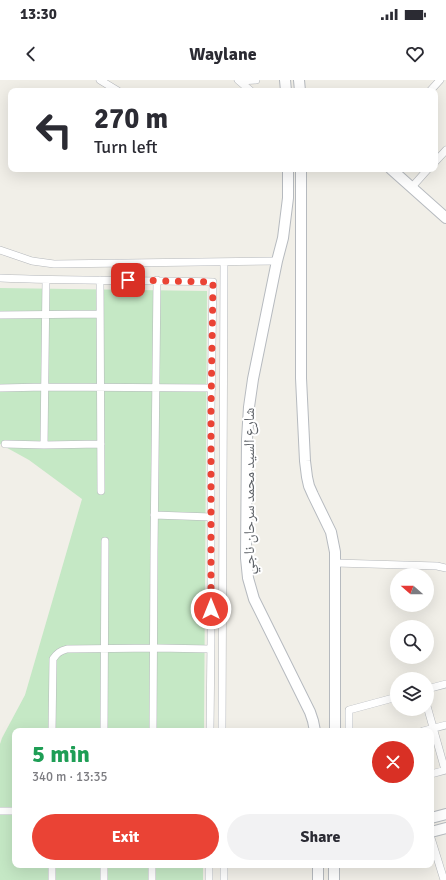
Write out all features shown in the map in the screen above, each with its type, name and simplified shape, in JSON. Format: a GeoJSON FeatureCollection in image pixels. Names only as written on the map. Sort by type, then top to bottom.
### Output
{"type":"FeatureCollection","features":[{"type":"Feature","properties":{"kind":"street"},"geometry":{"type":"LineString","coordinates":[[100,80],[113,88]]}},
{"type":"Feature","properties":{"kind":"street"},"geometry":{"type":"LineString","coordinates":[[239,80],[256,80]]}},
{"type":"Feature","properties":{"kind":"street"},"geometry":{"type":"LineString","coordinates":[[239,80],[248,88]]}},
{"type":"Feature","properties":{"kind":"street"},"geometry":{"type":"LineString","coordinates":[[433,88],[440,80]]}},
{"type":"Feature","properties":{"kind":"street"},"geometry":{"type":"LineString","coordinates":[[438,159],[446,150]]}},
{"type":"Feature","properties":{"kind":"street","name":"شارع السيد محمد سرحان ناجي"},"geometry":{"type":"LineString","coordinates":[[288,172],[288,198],[285,230],[253,379],[249,407],[246,447],[247,568],[248,578],[254,599],[310,712],[314,728]]}},
{"type":"Feature","properties":{"kind":"street"},"geometry":{"type":"LineString","coordinates":[[300,172],[301,378],[306,469],[309,486],[331,532],[336,563],[335,728]]}},
{"type":"Feature","properties":{"kind":"street"},"geometry":{"type":"LineString","coordinates":[[394,172],[446,218]]}},
{"type":"Feature","properties":{"kind":"street"},"geometry":{"type":"LineString","coordinates":[[412,187],[425,172]]}},
{"type":"Feature","properties":{"kind":"street"},"geometry":{"type":"LineString","coordinates":[[285,230],[300,229]]}},
{"type":"Feature","properties":{"kind":"street"},"geometry":{"type":"LineString","coordinates":[[0,250],[32,261],[54,264],[278,261]]}},
{"type":"Feature","properties":{"kind":"street"},"geometry":{"type":"LineString","coordinates":[[222,728],[224,262]]}},
{"type":"Feature","properties":{"kind":"street"},"geometry":{"type":"LineString","coordinates":[[0,278],[213,282],[210,728]]}},
{"type":"Feature","properties":{"kind":"street"},"geometry":{"type":"LineString","coordinates":[[44,445],[46,280]]}},
{"type":"Feature","properties":{"kind":"street"},"geometry":{"type":"LineString","coordinates":[[100,280],[101,491]]}},
{"type":"Feature","properties":{"kind":"street"},"geometry":{"type":"LineString","coordinates":[[153,728],[157,280]]}},
{"type":"Feature","properties":{"kind":"street"},"geometry":{"type":"LineString","coordinates":[[0,315],[100,314]]}},
{"type":"Feature","properties":{"kind":"street"},"geometry":{"type":"LineString","coordinates":[[0,388],[212,388]]}},
{"type":"Feature","properties":{"kind":"street"},"geometry":{"type":"LineString","coordinates":[[5,444],[101,444]]}},
{"type":"Feature","properties":{"kind":"street"},"geometry":{"type":"LineString","coordinates":[[154,515],[211,517]]}},
{"type":"Feature","properties":{"kind":"street"},"geometry":{"type":"LineString","coordinates":[[104,728],[105,541]]}},
{"type":"Feature","properties":{"kind":"street"},"geometry":{"type":"LineString","coordinates":[[336,563],[437,566],[446,568]]}},
{"type":"Feature","properties":{"kind":"street"},"geometry":{"type":"LineString","coordinates":[[52,728],[53,659],[60,652],[67,649],[211,649]]}},
{"type":"Feature","properties":{"kind":"street"},"geometry":{"type":"LineString","coordinates":[[434,687],[446,684]]}},
{"type":"Feature","properties":{"kind":"street"},"geometry":{"type":"LineString","coordinates":[[349,728],[349,710],[390,699]]}},
{"type":"Feature","properties":{"kind":"street"},"geometry":{"type":"LineString","coordinates":[[210,702],[222,702]]}},
{"type":"Feature","properties":{"kind":"street"},"geometry":{"type":"LineString","coordinates":[[430,716],[433,728],[446,725]]}},
{"type":"Feature","properties":{"kind":"street"},"geometry":{"type":"LineString","coordinates":[[434,732],[445,770],[434,773]]}},
{"type":"Feature","properties":{"kind":"street"},"geometry":{"type":"LineString","coordinates":[[0,811],[12,811]]}},
{"type":"Feature","properties":{"kind":"street"},"geometry":{"type":"LineString","coordinates":[[434,817],[446,814]]}},
{"type":"Feature","properties":{"kind":"street"},"geometry":{"type":"LineString","coordinates":[[434,831],[446,828]]}},
{"type":"Feature","properties":{"kind":"street"},"geometry":{"type":"LineString","coordinates":[[434,848],[444,880]]}},
{"type":"Feature","properties":{"kind":"street"},"geometry":{"type":"LineString","coordinates":[[52,868],[52,880]]}},
{"type":"Feature","properties":{"kind":"street"},"geometry":{"type":"LineString","coordinates":[[104,868],[104,880]]}},
{"type":"Feature","properties":{"kind":"street"},"geometry":{"type":"LineString","coordinates":[[152,868],[152,880]]}},
{"type":"Feature","properties":{"kind":"street"},"geometry":{"type":"LineString","coordinates":[[209,868],[209,880]]}},
{"type":"Feature","properties":{"kind":"street"},"geometry":{"type":"LineString","coordinates":[[224,868],[224,880]]}},
{"type":"Feature","properties":{"kind":"street"},"geometry":{"type":"LineString","coordinates":[[318,868],[318,880]]}},
{"type":"Feature","properties":{"kind":"street"},"geometry":{"type":"LineString","coordinates":[[334,868],[334,880]]}},
{"type":"Feature","properties":{"kind":"green space"},"geometry":{"type":"Polygon","coordinates":[[[0,288],[207,291],[204,728],[12,728],[12,868],[203,868],[203,880],[0,880],[0,744],[25,695],[82,499],[29,460],[0,444],[0,288]]]}},
{"type":"Feature","properties":{"kind":"route"},"geometry":{"type":"LineString","coordinates":[[128,280],[213,282],[211,408],[211,609]]}}]}
